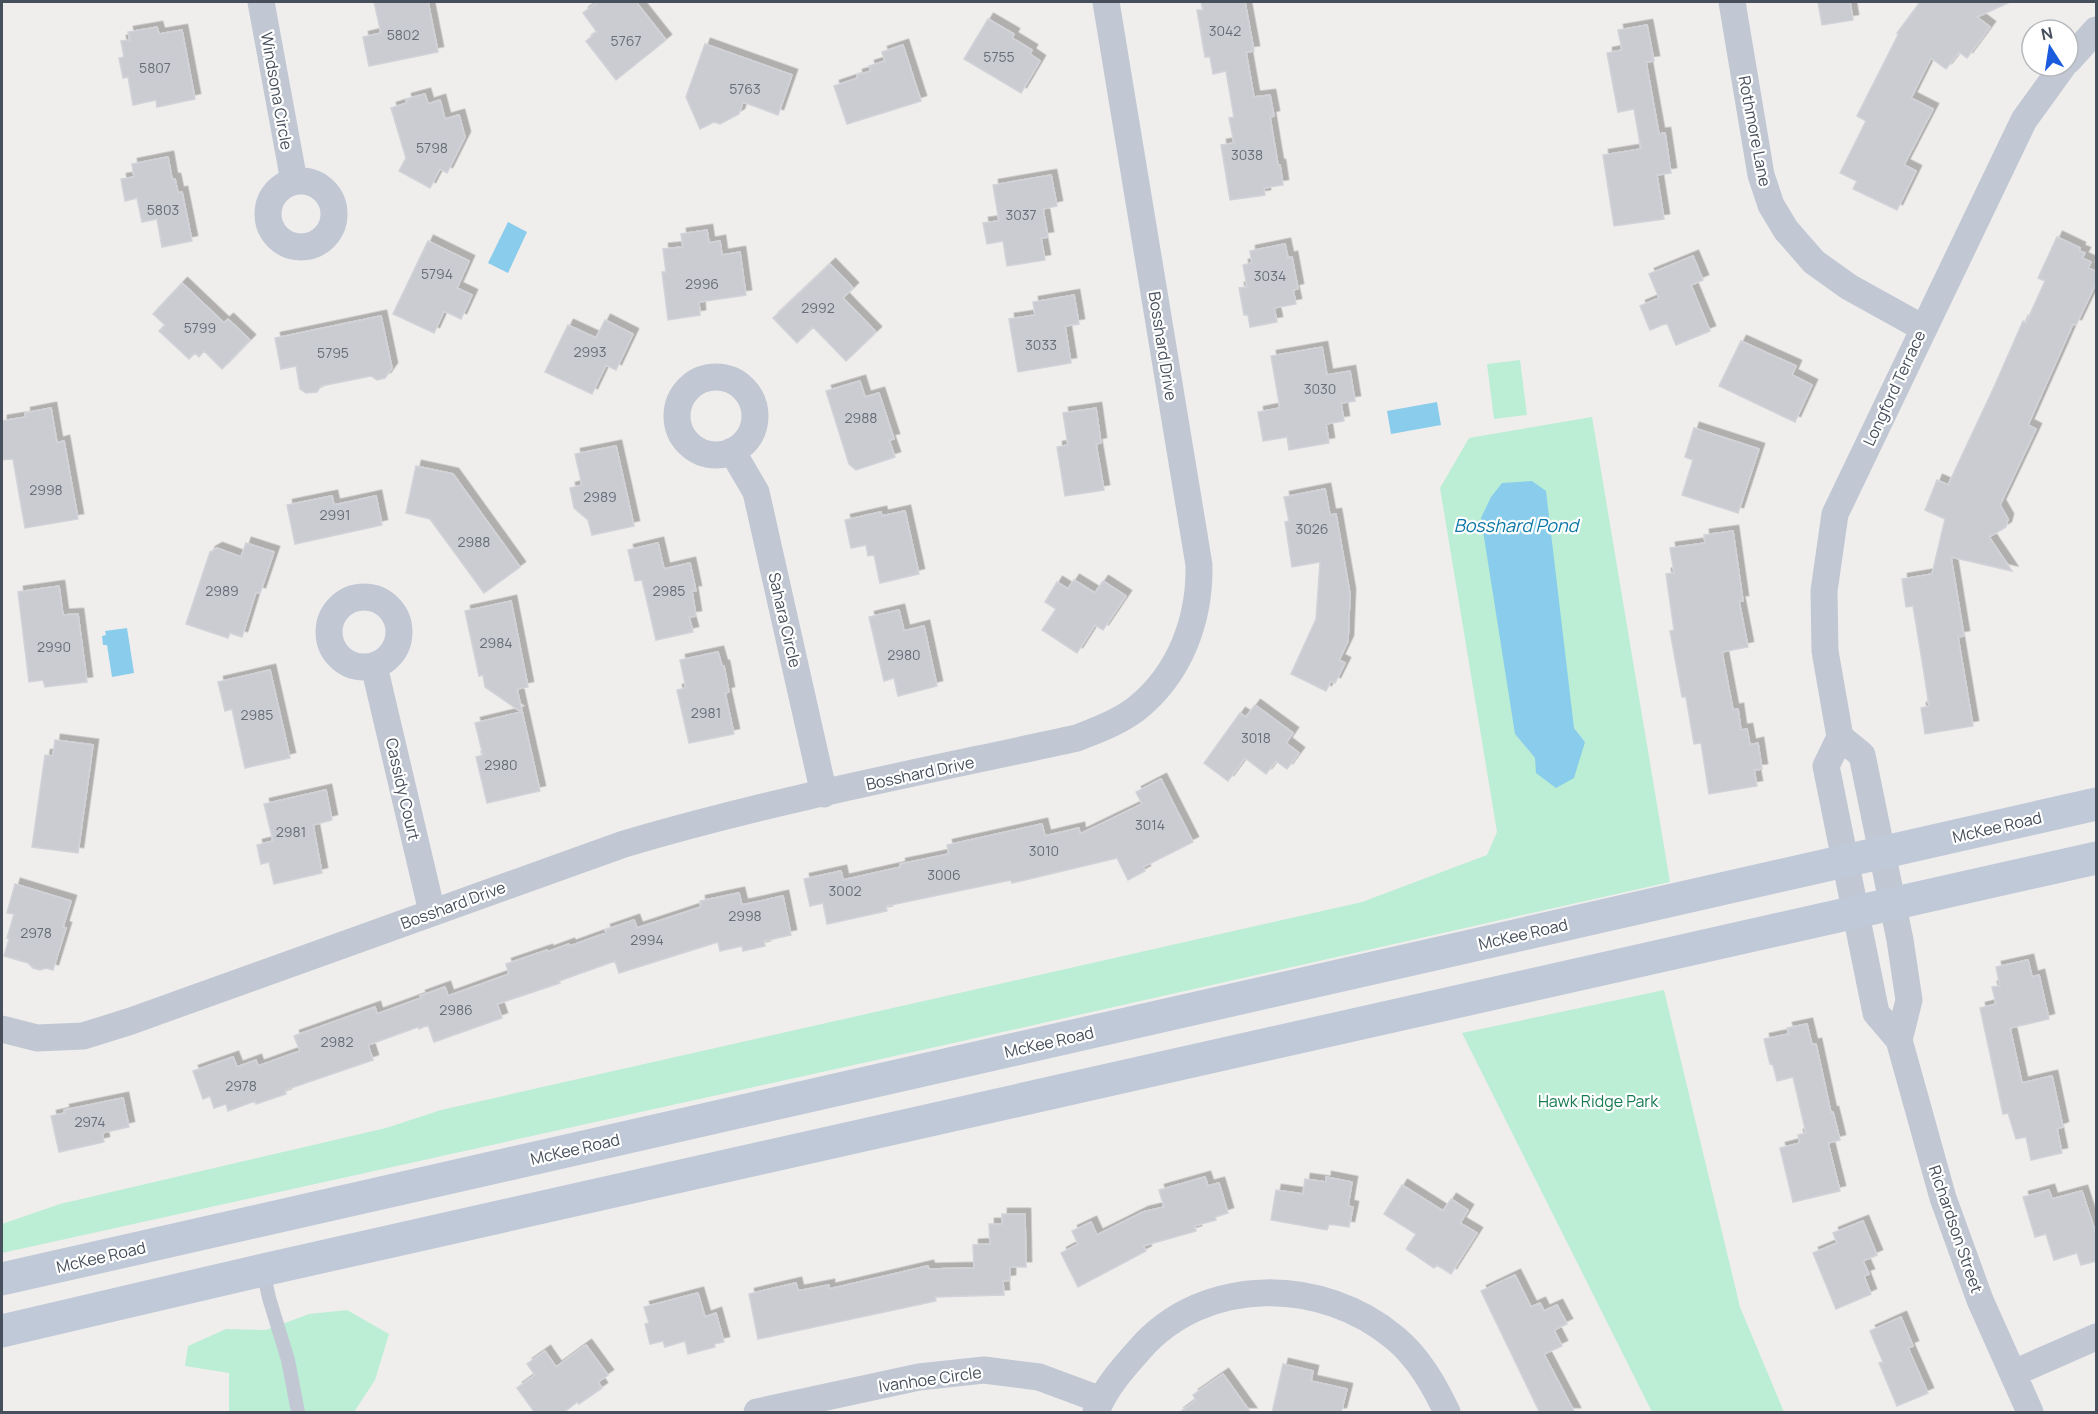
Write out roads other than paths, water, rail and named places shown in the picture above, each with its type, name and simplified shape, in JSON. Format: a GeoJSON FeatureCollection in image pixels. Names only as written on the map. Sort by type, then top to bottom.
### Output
{"type":"FeatureCollection","features":[{"type":"Feature","properties":{"kind":"main road","name":"McKee Road"},"geometry":{"type":"LineString","coordinates":[[2,1279],[2097,804]]}},
{"type":"Feature","properties":{"kind":"main road"},"geometry":{"type":"LineString","coordinates":[[2,1331],[263,1270],[2097,858]]}},
{"type":"Feature","properties":{"kind":"street","name":"Windsona Circle"},"geometry":{"type":"LineString","coordinates":[[261,2],[294,181]]}},
{"type":"Feature","properties":{"kind":"street","name":"Bosshard Drive"},"geometry":{"type":"LineString","coordinates":[[2,1029],[37,1038],[83,1036],[131,1021],[646,837],[824,794],[1077,738],[1104,728],[1135,710],[1159,687],[1182,651],[1195,614],[1199,590],[1199,565],[1106,2]]}},
{"type":"Feature","properties":{"kind":"street","name":"Rothmore Lane"},"geometry":{"type":"LineString","coordinates":[[1732,2],[1750,123],[1761,176],[1771,205],[1786,230],[1814,262],[1849,287],[1923,328]]}},
{"type":"Feature","properties":{"kind":"street"},"geometry":{"type":"LineString","coordinates":[[2080,48],[2097,30]]}},
{"type":"Feature","properties":{"kind":"street","name":"Longford Terrace"},"geometry":{"type":"LineString","coordinates":[[1840,737],[1825,651],[1824,591],[1835,514],[2024,120],[2054,78]]}},
{"type":"Feature","properties":{"kind":"street","name":"Sahara Circle"},"geometry":{"type":"LineString","coordinates":[[732,452],[756,492],[824,794]]}},
{"type":"Feature","properties":{"kind":"street","name":"Cassidy Court"},"geometry":{"type":"LineString","coordinates":[[374,666],[432,912]]}},
{"type":"Feature","properties":{"kind":"street"},"geometry":{"type":"LineString","coordinates":[[1846,861],[1826,766],[1840,737],[1862,754],[1892,904]]}},
{"type":"Feature","properties":{"kind":"street","name":"Richardson Street"},"geometry":{"type":"LineString","coordinates":[[1846,861],[1876,1013],[1899,1040],[1943,1198],[1980,1300],[2030,1413]]}},
{"type":"Feature","properties":{"kind":"street","name":"Richardson Street"},"geometry":{"type":"LineString","coordinates":[[1892,904],[1909,1000],[1899,1040]]}},
{"type":"Feature","properties":{"kind":"street"},"geometry":{"type":"LineString","coordinates":[[1099,1406],[1125,1365],[1143,1345],[1174,1319],[1204,1303],[1239,1294],[1275,1292],[1304,1295],[1330,1302],[1355,1312],[1378,1326],[1414,1357],[1434,1386],[1447,1413]]}},
{"type":"Feature","properties":{"kind":"street"},"geometry":{"type":"LineString","coordinates":[[2014,1373],[2097,1336]]}},
{"type":"Feature","properties":{"kind":"street","name":"Ivanhoe Circle"},"geometry":{"type":"LineString","coordinates":[[757,1413],[919,1377],[984,1370],[1039,1377],[1099,1406]]}},
{"type":"Feature","properties":{"kind":"lane"},"geometry":{"type":"LineString","coordinates":[[263,1270],[288,1360],[298,1413]]}},
{"type":"Feature","properties":{"kind":"water"},"geometry":{"type":"Polygon","coordinates":[[[508,222],[527,232],[508,273],[488,263],[508,222]]]}},
{"type":"Feature","properties":{"kind":"water"},"geometry":{"type":"Polygon","coordinates":[[[1437,402],[1441,425],[1391,434],[1387,411],[1437,402]]]}},
{"type":"Feature","properties":{"kind":"water","name":"Bosshard Pond"},"geometry":{"type":"Polygon","coordinates":[[[1532,481],[1546,491],[1574,728],[1585,742],[1574,778],[1556,788],[1536,773],[1535,758],[1515,734],[1481,518],[1491,497],[1502,483],[1532,481]]]}},
{"type":"Feature","properties":{"kind":"water"},"geometry":{"type":"Polygon","coordinates":[[[127,628],[134,673],[112,677],[107,645],[103,645],[102,636],[106,635],[105,631],[127,628]]]}},
{"type":"Feature","properties":{"kind":"park label","name":"Hawk Ridge Park"},"geometry":{"type":"Point","coordinates":[1598,1101]}}]}
